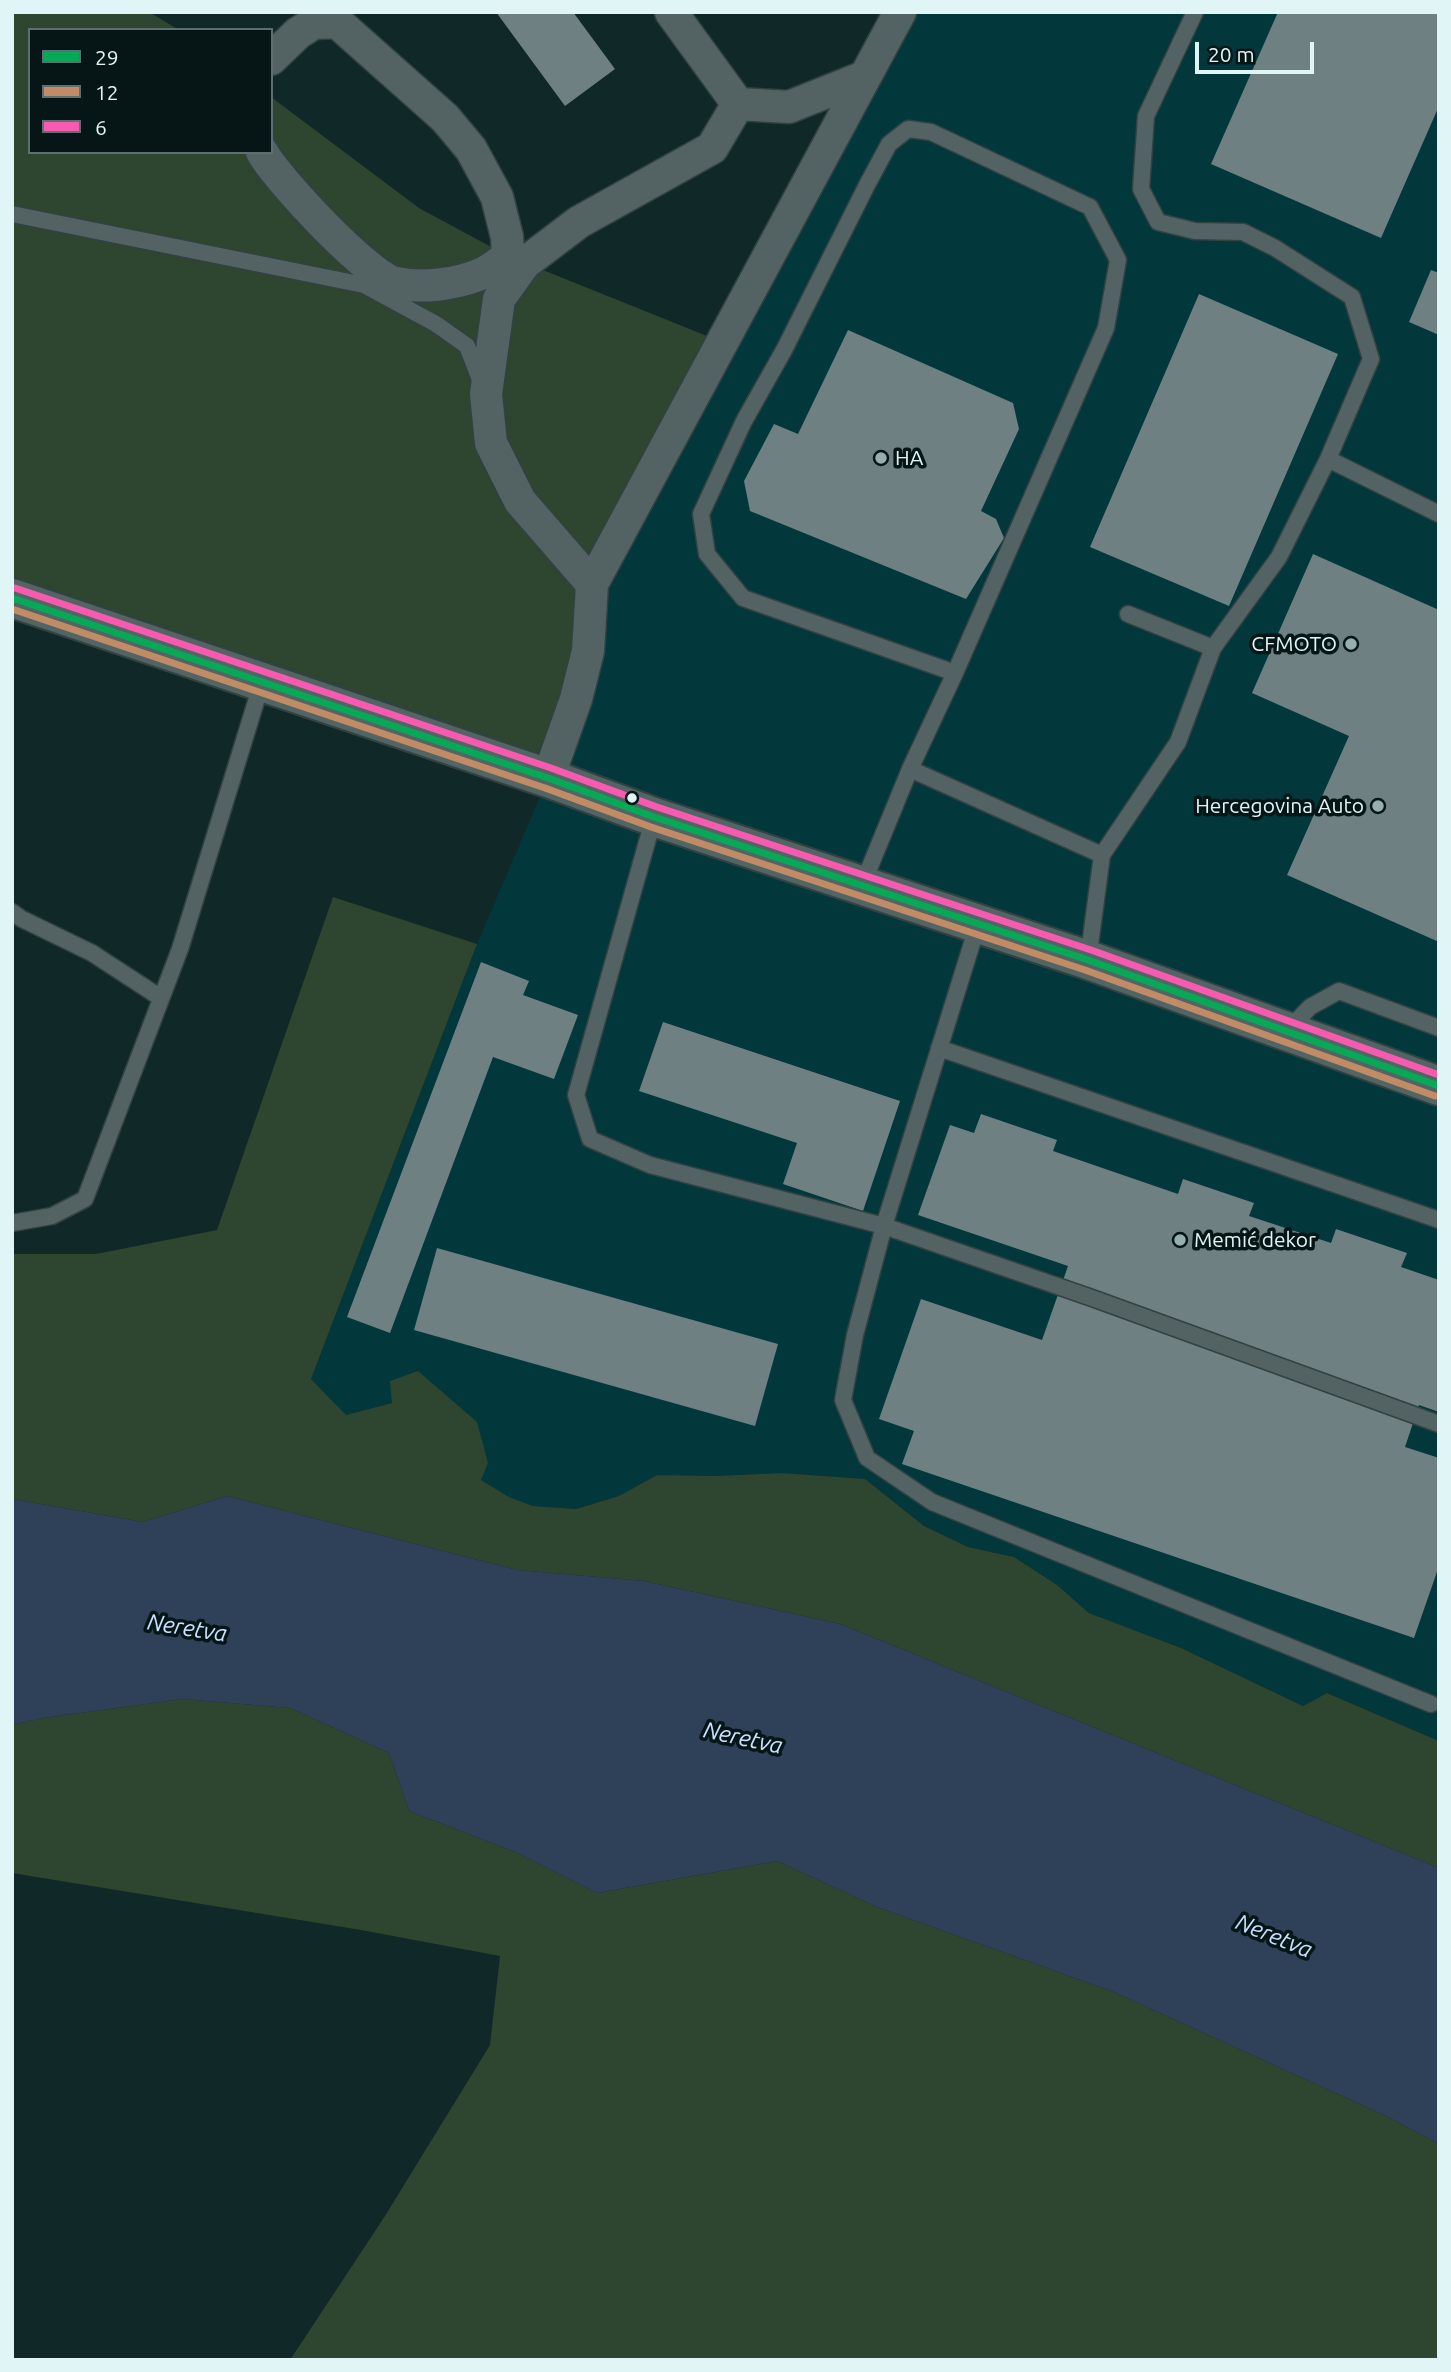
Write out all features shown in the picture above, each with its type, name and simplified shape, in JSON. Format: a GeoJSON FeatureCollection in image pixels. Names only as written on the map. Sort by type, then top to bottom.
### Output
{"type":"FeatureCollection","features":[{"type":"Feature","properties":{"kind":"street"},"geometry":{"type":"LineString","coordinates":[[671,12],[738,104]]}},
{"type":"Feature","properties":{"kind":"street"},"geometry":{"type":"LineString","coordinates":[[548,778],[576,699],[588,651],[592,584],[900,12]]}},
{"type":"Feature","properties":{"kind":"street"},"geometry":{"type":"LineString","coordinates":[[273,58],[298,33],[314,23],[337,22],[445,118],[471,149],[497,197],[507,237],[517,259],[499,299],[486,394],[491,443],[520,501],[592,584]]}},
{"type":"Feature","properties":{"kind":"street"},"geometry":{"type":"LineString","coordinates":[[738,104],[789,107],[864,77]]}},
{"type":"Feature","properties":{"kind":"street"},"geometry":{"type":"LineString","coordinates":[[264,154],[307,209],[372,268],[379,284],[433,286],[483,274],[517,259],[712,148],[738,104]]}},
{"type":"Feature","properties":{"kind":"street"},"geometry":{"type":"LineString","coordinates":[[12,598],[548,778],[654,817],[1088,960],[1439,1086]]}},
{"type":"Feature","properties":{"kind":"lane"},"geometry":{"type":"LineString","coordinates":[[1088,960],[1102,855],[1178,742],[1213,648],[1279,557],[1328,459],[1371,359],[1352,297],[1275,248],[1243,232],[1195,231],[1158,222],[1140,189],[1146,116],[1195,12]]}},
{"type":"Feature","properties":{"kind":"lane"},"geometry":{"type":"LineString","coordinates":[[862,886],[910,769],[955,673],[1106,328],[1118,260],[1090,207],[931,132],[908,129],[889,144],[867,185],[784,350],[744,421],[702,514],[707,554],[743,598],[955,673]]}},
{"type":"Feature","properties":{"kind":"lane"},"geometry":{"type":"LineString","coordinates":[[12,214],[379,284],[467,346],[486,394]]}},
{"type":"Feature","properties":{"kind":"lane"},"geometry":{"type":"LineString","coordinates":[[1328,459],[1439,514]]}},
{"type":"Feature","properties":{"kind":"lane"},"geometry":{"type":"LineString","coordinates":[[1128,614],[1213,648]]}},
{"type":"Feature","properties":{"kind":"lane"},"geometry":{"type":"LineString","coordinates":[[12,1223],[52,1216],[85,1199],[180,949],[262,681]]}},
{"type":"Feature","properties":{"kind":"lane"},"geometry":{"type":"LineString","coordinates":[[910,769],[1102,855]]}},
{"type":"Feature","properties":{"kind":"lane"},"geometry":{"type":"LineString","coordinates":[[654,817],[576,1095],[590,1139],[650,1165],[884,1226],[1105,1302],[1439,1424]]}},
{"type":"Feature","properties":{"kind":"lane"},"geometry":{"type":"LineString","coordinates":[[12,912],[92,953],[161,998]]}},
{"type":"Feature","properties":{"kind":"lane"},"geometry":{"type":"LineString","coordinates":[[978,924],[884,1226],[855,1335],[843,1400],[867,1458],[932,1502],[1431,1704]]}},
{"type":"Feature","properties":{"kind":"lane"},"geometry":{"type":"LineString","coordinates":[[1287,1031],[1310,1007],[1339,991],[1439,1028]]}},
{"type":"Feature","properties":{"kind":"lane"},"geometry":{"type":"LineString","coordinates":[[939,1048],[1439,1220]]}},
{"type":"Feature","properties":{"kind":"shaded area"},"geometry":{"type":"Polygon","coordinates":[[[900,12],[1439,12],[1439,1741],[1328,1693],[1303,1706],[1181,1648],[1089,1613],[1057,1585],[1014,1557],[968,1547],[924,1526],[865,1479],[782,1473],[657,1475],[619,1496],[576,1509],[533,1506],[509,1497],[481,1480],[392,1403],[346,1415],[311,1379],[477,944],[548,778],[592,584],[900,12]]]}},
{"type":"Feature","properties":{"kind":"green space"},"geometry":{"type":"Polygon","coordinates":[[[12,12],[149,12],[176,28],[28,28],[28,154],[273,154],[273,98],[419,208],[508,256],[722,342],[613,546],[548,778],[12,598],[12,12]]]}},
{"type":"Feature","properties":{"kind":"green space"},"geometry":{"type":"Polygon","coordinates":[[[333,897],[477,944],[311,1379],[346,1415],[392,1403],[390,1381],[418,1371],[477,1422],[488,1463],[481,1480],[509,1497],[533,1506],[576,1509],[619,1496],[657,1475],[782,1473],[865,1479],[924,1526],[968,1547],[1014,1557],[1057,1585],[1089,1613],[1181,1648],[1303,1706],[1327,1693],[1439,1741],[1439,1868],[840,1624],[644,1581],[517,1570],[227,1496],[143,1522],[12,1499],[12,1254],[96,1254],[217,1230],[333,897]]]}},
{"type":"Feature","properties":{"kind":"green space"},"geometry":{"type":"Polygon","coordinates":[[[183,1699],[290,1708],[389,1753],[409,1811],[515,1852],[597,1893],[777,1861],[877,1907],[1114,1992],[1386,2116],[1439,2144],[1439,2360],[290,2360],[385,2216],[490,2045],[500,1956],[361,1930],[12,1873],[12,1725],[43,1718],[183,1699]]]}},
{"type":"Feature","properties":{"kind":"water","name":"Neretva"},"geometry":{"type":"Polygon","coordinates":[[[227,1496],[517,1570],[644,1581],[840,1624],[1439,1868],[1439,2144],[1386,2116],[1114,1992],[877,1907],[777,1861],[597,1893],[515,1852],[409,1811],[389,1753],[290,1708],[183,1699],[43,1718],[12,1725],[12,1499],[143,1522],[227,1496]]]}},
{"type":"Feature","properties":{"kind":"building"},"geometry":{"type":"Polygon","coordinates":[[[496,12],[573,12],[615,69],[565,106],[496,12]]]}},
{"type":"Feature","properties":{"kind":"building"},"geometry":{"type":"Polygon","coordinates":[[[1278,12],[1439,12],[1439,106],[1381,238],[1211,164],[1278,12]]]}},
{"type":"Feature","properties":{"kind":"building"},"geometry":{"type":"Polygon","coordinates":[[[1431,270],[1439,273],[1439,335],[1409,322],[1431,270]]]}},
{"type":"Feature","properties":{"kind":"building"},"geometry":{"type":"Polygon","coordinates":[[[1199,294],[1338,354],[1229,606],[1090,547],[1199,294]]]}},
{"type":"Feature","properties":{"kind":"building","name":"HA"},"geometry":{"type":"Polygon","coordinates":[[[848,330],[1013,403],[1019,429],[981,511],[996,519],[1004,538],[966,599],[750,511],[744,481],[774,424],[798,434],[848,330]]]}},
{"type":"Feature","properties":{"kind":"building","name":"Hercegovina Auto"},"geometry":{"type":"Polygon","coordinates":[[[1313,554],[1439,610],[1439,942],[1287,875],[1349,736],[1252,693],[1313,554]]]}},
{"type":"Feature","properties":{"kind":"building"},"geometry":{"type":"Polygon","coordinates":[[[481,962],[529,981],[523,995],[578,1015],[554,1079],[493,1057],[390,1333],[347,1317],[481,962]]]}},
{"type":"Feature","properties":{"kind":"building"},"geometry":{"type":"Polygon","coordinates":[[[663,1022],[900,1101],[863,1211],[783,1184],[797,1143],[639,1091],[663,1022]]]}},
{"type":"Feature","properties":{"kind":"building"},"geometry":{"type":"Polygon","coordinates":[[[981,1114],[1057,1140],[1053,1151],[1178,1194],[1183,1179],[1254,1203],[1249,1216],[1331,1243],[1336,1229],[1407,1253],[1401,1267],[1439,1280],[1439,1412],[1419,1405],[1405,1447],[1439,1458],[1439,1566],[1414,1638],[902,1464],[914,1431],[879,1419],[921,1299],[1042,1340],[1068,1266],[918,1215],[950,1125],[974,1133],[981,1114]]]}},
{"type":"Feature","properties":{"kind":"building"},"geometry":{"type":"Polygon","coordinates":[[[437,1248],[778,1344],[755,1426],[414,1330],[437,1248]]]}},
{"type":"Feature","properties":{"kind":"transit line","name":"6"},"geometry":{"type":"LineString","coordinates":[[15,588],[551,768],[657,807],[1091,950],[1439,1075]]}},
{"type":"Feature","properties":{"kind":"transit line","name":"29"},"geometry":{"type":"LineString","coordinates":[[12,598],[548,778],[654,817],[1088,960],[1439,1086]]}},
{"type":"Feature","properties":{"kind":"transit line","name":"12"},"geometry":{"type":"LineString","coordinates":[[12,609],[545,788],[651,827],[1085,970],[1435,1096]]}},
{"type":"Feature","properties":{"kind":"place","name":"HA"},"geometry":{"type":"Point","coordinates":[881,458]}},
{"type":"Feature","properties":{"kind":"place","name":"CFMOTO"},"geometry":{"type":"Point","coordinates":[1351,644]}},
{"type":"Feature","properties":{"kind":"place","name":"Hercegovina Auto"},"geometry":{"type":"Point","coordinates":[1378,806]}},
{"type":"Feature","properties":{"kind":"place","name":"Memić dekor"},"geometry":{"type":"Point","coordinates":[1180,1240]}}]}
